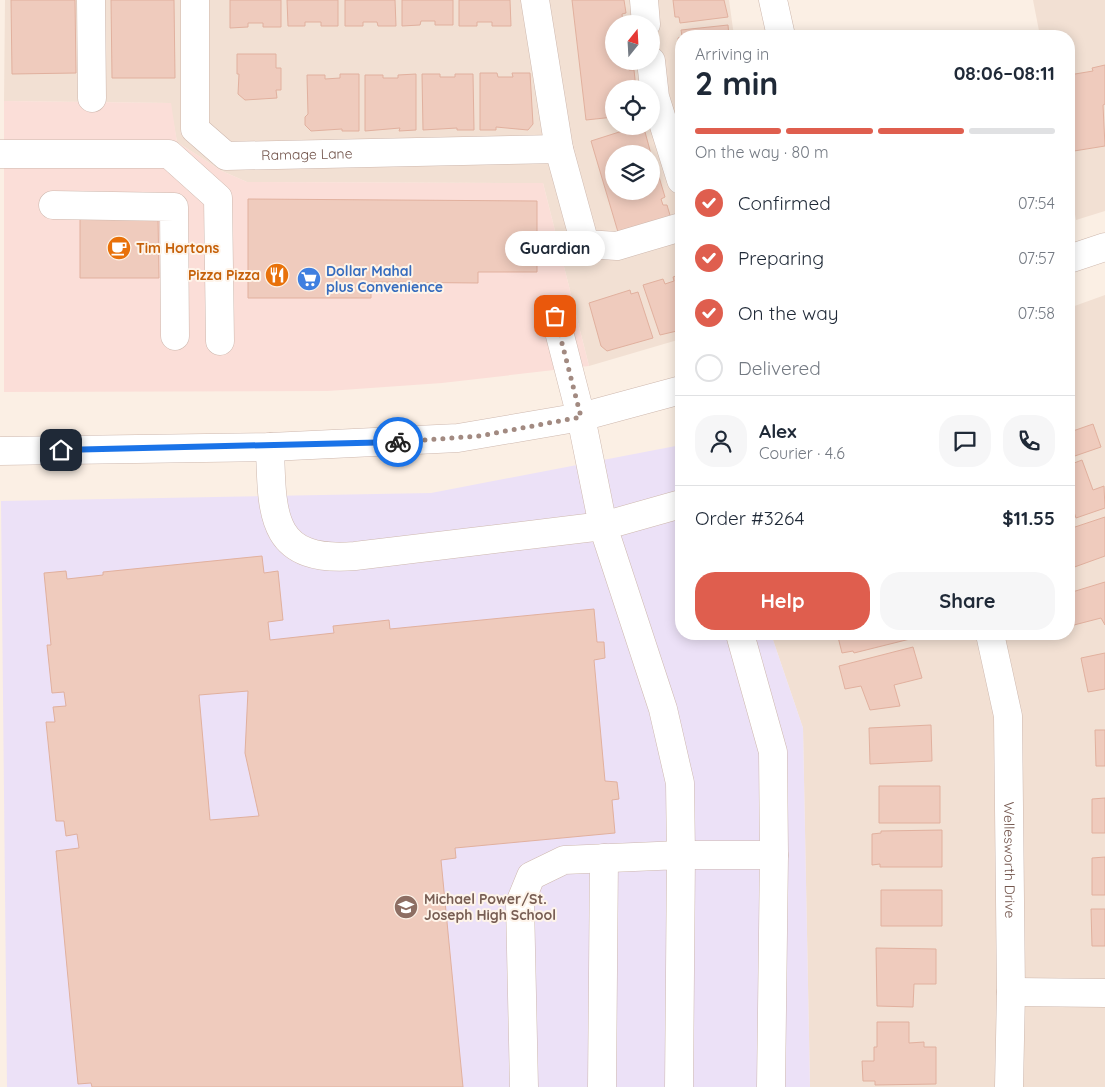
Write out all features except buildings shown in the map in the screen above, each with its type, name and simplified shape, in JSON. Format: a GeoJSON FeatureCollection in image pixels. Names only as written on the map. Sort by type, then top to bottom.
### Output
{"type":"FeatureCollection","features":[{"type":"Feature","properties":{"kind":"street"},"geometry":{"type":"LineString","coordinates":[[91,0],[92,98]]}},
{"type":"Feature","properties":{"kind":"street","name":"Ramage Lane"},"geometry":{"type":"LineString","coordinates":[[195,0],[195,129],[226,156],[559,150]]}},
{"type":"Feature","properties":{"kind":"street"},"geometry":{"type":"LineString","coordinates":[[535,0],[559,150],[585,244],[617,246],[675,229]]}},
{"type":"Feature","properties":{"kind":"street"},"geometry":{"type":"LineString","coordinates":[[644,0],[645,15]]}},
{"type":"Feature","properties":{"kind":"street"},"geometry":{"type":"LineString","coordinates":[[773,0],[780,30]]}},
{"type":"Feature","properties":{"kind":"street"},"geometry":{"type":"LineString","coordinates":[[652,70],[656,97],[675,160]]}},
{"type":"Feature","properties":{"kind":"street"},"geometry":{"type":"LineString","coordinates":[[0,154],[169,154],[218,198],[220,341]]}},
{"type":"Feature","properties":{"kind":"street"},"geometry":{"type":"LineString","coordinates":[[53,205],[174,207],[175,336]]}},
{"type":"Feature","properties":{"kind":"street"},"geometry":{"type":"LineString","coordinates":[[1075,258],[1105,247]]}},
{"type":"Feature","properties":{"kind":"street"},"geometry":{"type":"LineString","coordinates":[[555,316],[581,417],[603,526],[665,718],[680,783],[679,1087]]}},
{"type":"Feature","properties":{"kind":"street"},"geometry":{"type":"LineString","coordinates":[[0,451],[270,447],[458,438],[581,417],[675,392]]}},
{"type":"Feature","properties":{"kind":"street"},"geometry":{"type":"LineString","coordinates":[[270,447],[271,496],[276,521],[282,533],[291,542],[300,549],[320,557],[356,556],[603,526],[675,506]]}},
{"type":"Feature","properties":{"kind":"street"},"geometry":{"type":"LineString","coordinates":[[742,640],[773,752],[774,855],[771,1087]]}},
{"type":"Feature","properties":{"kind":"street","name":"Wellesworth Drive"},"geometry":{"type":"LineString","coordinates":[[991,640],[1008,716],[1011,992],[1009,1087]]}},
{"type":"Feature","properties":{"kind":"street"},"geometry":{"type":"LineString","coordinates":[[524,1087],[520,903],[532,876],[564,860],[681,855],[774,855]]}},
{"type":"Feature","properties":{"kind":"street"},"geometry":{"type":"LineString","coordinates":[[602,1087],[604,858]]}},
{"type":"Feature","properties":{"kind":"street"},"geometry":{"type":"LineString","coordinates":[[1011,992],[1105,993]]}},
{"type":"Feature","properties":{"kind":"shaded area"},"geometry":{"type":"Polygon","coordinates":[[[5,0],[729,0],[733,30],[675,30],[675,341],[589,366],[543,183],[247,182],[222,171],[177,142],[170,103],[4,101],[5,0]]]}},
{"type":"Feature","properties":{"kind":"shaded area"},"geometry":{"type":"Polygon","coordinates":[[[1033,0],[1105,0],[1105,211],[1076,220],[1075,30],[1039,30],[1033,0]]]}},
{"type":"Feature","properties":{"kind":"shaded area"},"geometry":{"type":"Polygon","coordinates":[[[4,101],[171,103],[177,142],[222,171],[247,182],[543,183],[589,366],[442,383],[328,391],[4,392],[4,101]]]}},
{"type":"Feature","properties":{"kind":"shaded area"},"geometry":{"type":"Polygon","coordinates":[[[1105,295],[1105,1087],[810,1087],[803,728],[773,640],[1075,640],[1075,306],[1105,295]]]}},
{"type":"Feature","properties":{"kind":"shaded area","name":"Michael Power/St. Joseph High School"},"geometry":{"type":"Polygon","coordinates":[[[675,446],[675,640],[773,640],[803,728],[810,1087],[7,1087],[1,501],[431,493],[675,446]]]}},
{"type":"Feature","properties":{"kind":"way so far"},"geometry":{"type":"LineString","coordinates":[[398,442],[479,436],[581,417],[555,316]]}},
{"type":"Feature","properties":{"kind":"place","name":"Tim Hortons"},"geometry":{"type":"Point","coordinates":[119,248]}},
{"type":"Feature","properties":{"kind":"place","name":"Pizza Pizza"},"geometry":{"type":"Point","coordinates":[277,275]}},
{"type":"Feature","properties":{"kind":"place","name":"Dollar Mahal plus Convenience"},"geometry":{"type":"Point","coordinates":[309,279]}},
{"type":"Feature","properties":{"kind":"place","name":"Guardian"},"geometry":{"type":"Point","coordinates":[555,316]}},
{"type":"Feature","properties":{"kind":"place","name":"Michael Power/St. Joseph High School"},"geometry":{"type":"Point","coordinates":[406,907]}},
{"type":"Feature","properties":{"kind":"route"},"geometry":{"type":"LineString","coordinates":[[61,450],[339,445],[398,442]]}}]}
